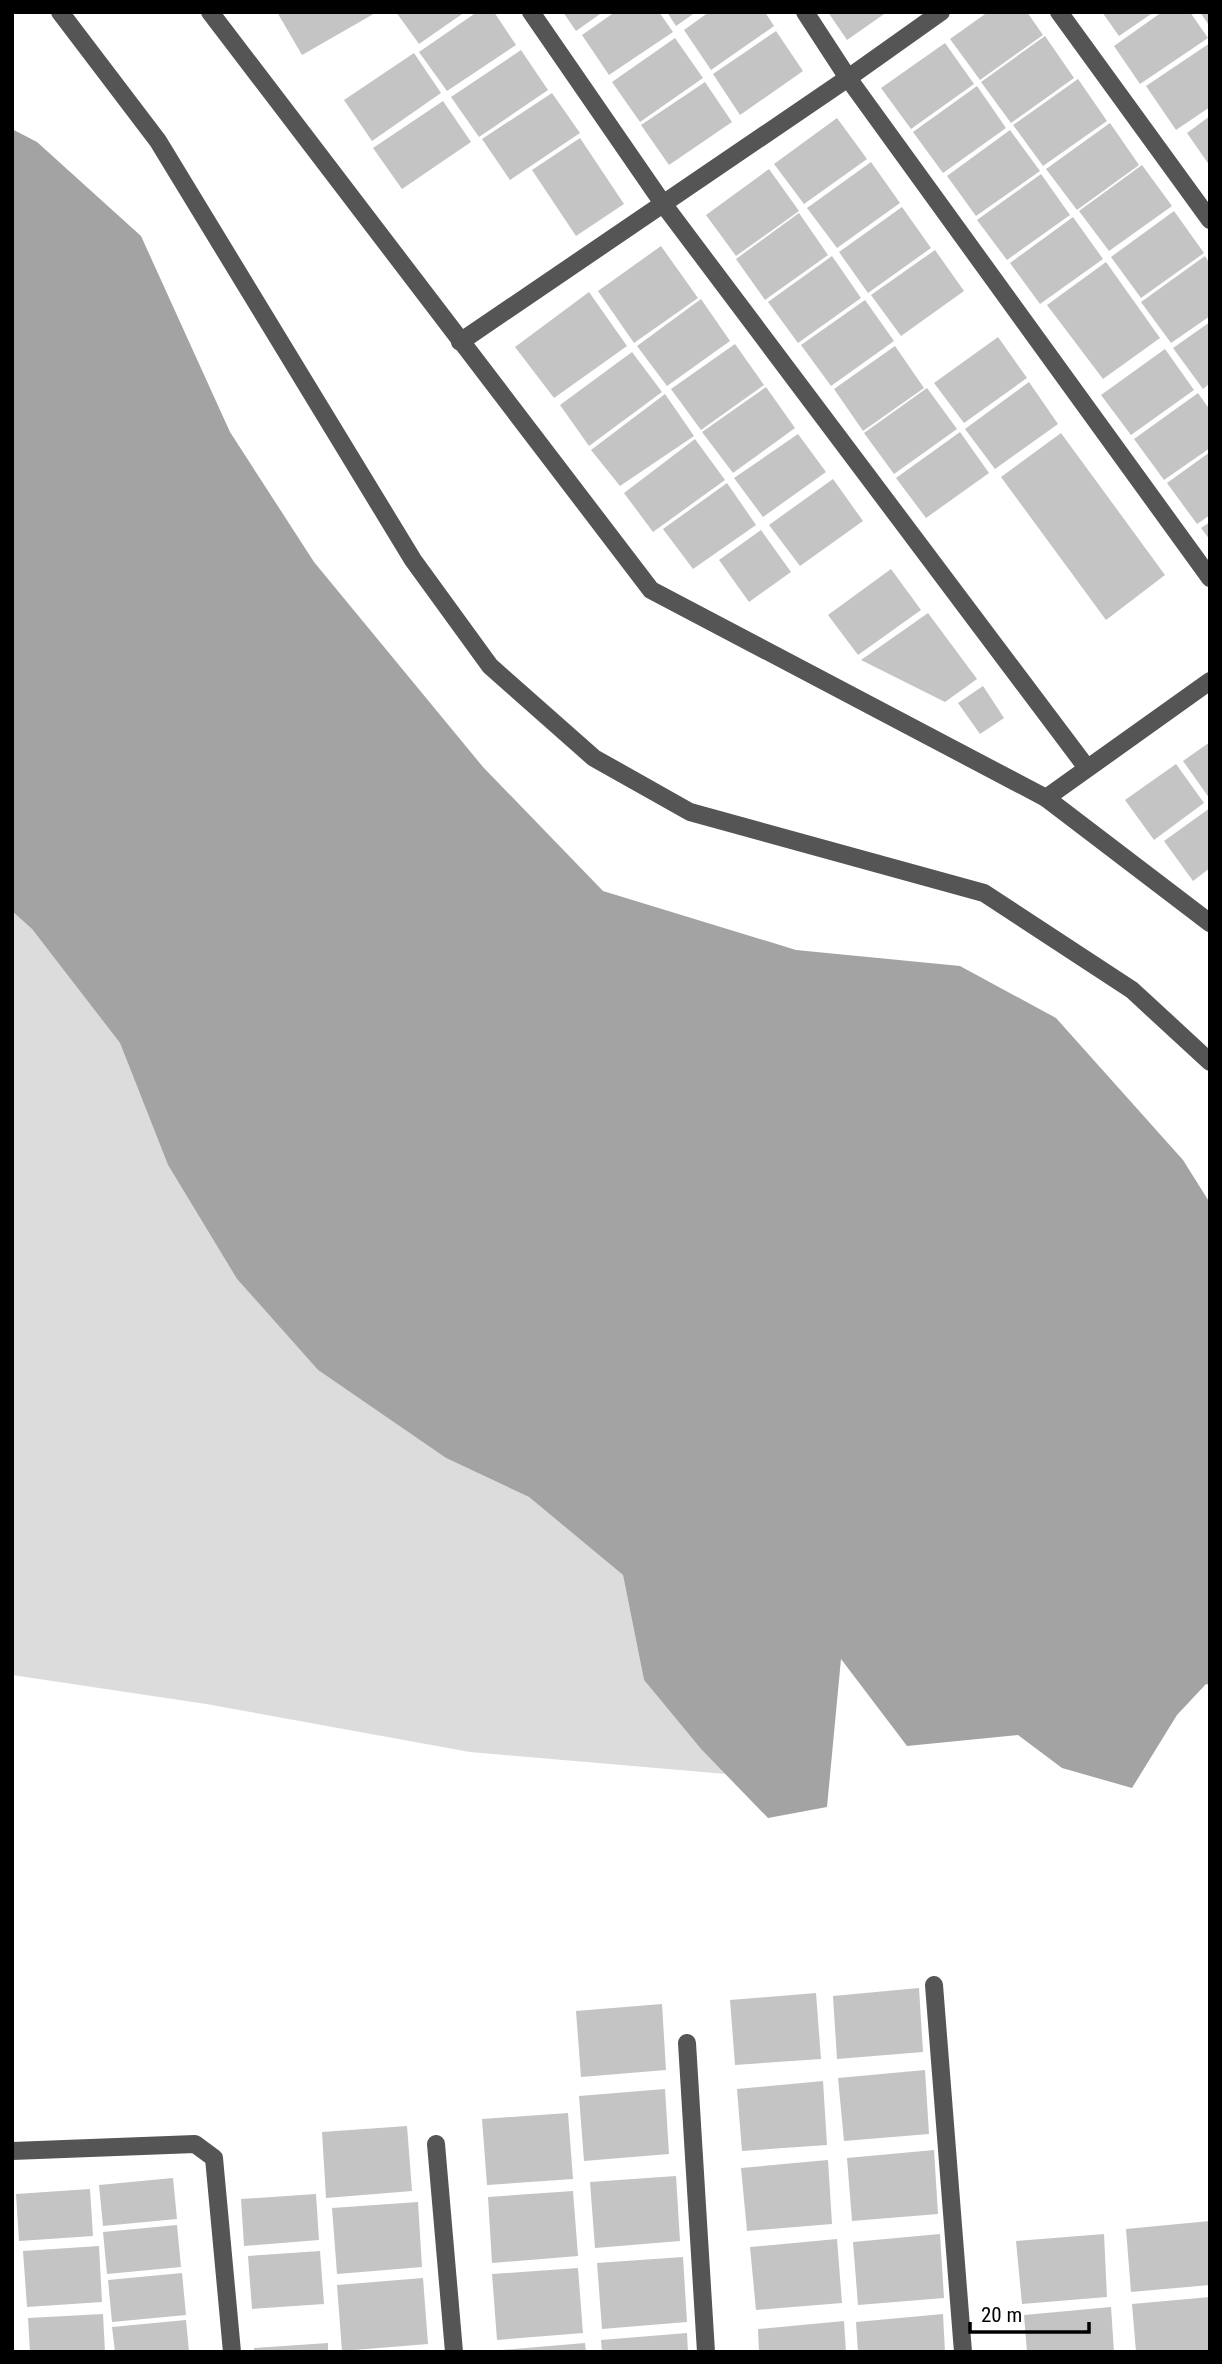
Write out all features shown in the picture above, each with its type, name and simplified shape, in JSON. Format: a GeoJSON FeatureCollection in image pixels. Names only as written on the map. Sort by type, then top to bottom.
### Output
{"type":"FeatureCollection","features":[{"type":"Feature","properties":{"kind":"street"},"geometry":{"type":"LineString","coordinates":[[60,12],[158,141],[413,560],[490,666],[594,758],[690,812],[985,893],[1132,990],[1210,1062]]}},
{"type":"Feature","properties":{"kind":"street"},"geometry":{"type":"LineString","coordinates":[[211,12],[651,590],[1046,798],[1210,923]]}},
{"type":"Feature","properties":{"kind":"street"},"geometry":{"type":"LineString","coordinates":[[531,12],[664,205],[1087,768]]}},
{"type":"Feature","properties":{"kind":"street"},"geometry":{"type":"LineString","coordinates":[[805,12],[848,78],[1210,578]]}},
{"type":"Feature","properties":{"kind":"street"},"geometry":{"type":"LineString","coordinates":[[460,342],[664,205],[942,12]]}},
{"type":"Feature","properties":{"kind":"street"},"geometry":{"type":"LineString","coordinates":[[1059,12],[1210,220]]}},
{"type":"Feature","properties":{"kind":"street"},"geometry":{"type":"LineString","coordinates":[[1046,798],[1210,681]]}},
{"type":"Feature","properties":{"kind":"street"},"geometry":{"type":"LineString","coordinates":[[934,1985],[963,2352]]}},
{"type":"Feature","properties":{"kind":"street"},"geometry":{"type":"LineString","coordinates":[[687,2043],[706,2352]]}},
{"type":"Feature","properties":{"kind":"street"},"geometry":{"type":"LineString","coordinates":[[12,2151],[195,2144],[214,2158],[232,2352]]}},
{"type":"Feature","properties":{"kind":"street"},"geometry":{"type":"LineString","coordinates":[[436,2144],[454,2352]]}},
{"type":"Feature","properties":{"kind":"shaded area"},"geometry":{"type":"Polygon","coordinates":[[[12,129],[37,142],[141,236],[230,432],[314,562],[483,767],[603,891],[796,950],[960,966],[1056,1018],[1183,1160],[1210,1203],[1210,1685],[1206,1684],[1177,1715],[1132,1788],[1062,1768],[1018,1735],[907,1746],[841,1659],[827,1807],[768,1818],[701,1749],[644,1680],[623,1575],[529,1497],[446,1458],[318,1370],[237,1279],[168,1165],[120,1043],[32,929],[12,911],[12,129]]]}},
{"type":"Feature","properties":{"kind":"shaded area"},"geometry":{"type":"Polygon","coordinates":[[[12,911],[32,929],[120,1043],[168,1165],[237,1279],[318,1370],[446,1458],[529,1497],[623,1575],[644,1680],[701,1749],[726,1774],[470,1752],[206,1704],[12,1675],[12,911]]]}},
{"type":"Feature","properties":{"kind":"building"},"geometry":{"type":"Polygon","coordinates":[[[277,12],[377,12],[302,55],[277,12]]]}},
{"type":"Feature","properties":{"kind":"building"},"geometry":{"type":"Polygon","coordinates":[[[396,12],[465,12],[419,44],[396,12]]]}},
{"type":"Feature","properties":{"kind":"building"},"geometry":{"type":"Polygon","coordinates":[[[477,12],[494,12],[516,45],[447,91],[419,52],[477,12]]]}},
{"type":"Feature","properties":{"kind":"building"},"geometry":{"type":"Polygon","coordinates":[[[563,12],[603,12],[576,31],[563,12]]]}},
{"type":"Feature","properties":{"kind":"building"},"geometry":{"type":"Polygon","coordinates":[[[615,12],[659,12],[673,32],[609,75],[582,35],[615,12]]]}},
{"type":"Feature","properties":{"kind":"building"},"geometry":{"type":"Polygon","coordinates":[[[667,12],[696,12],[676,26],[667,12]]]}},
{"type":"Feature","properties":{"kind":"building"},"geometry":{"type":"Polygon","coordinates":[[[709,12],[765,12],[774,26],[711,70],[684,30],[709,12]]]}},
{"type":"Feature","properties":{"kind":"building"},"geometry":{"type":"Polygon","coordinates":[[[828,12],[887,12],[847,40],[828,12]]]}},
{"type":"Feature","properties":{"kind":"building"},"geometry":{"type":"Polygon","coordinates":[[[988,12],[1027,12],[1043,35],[980,80],[950,39],[988,12]]]}},
{"type":"Feature","properties":{"kind":"building"},"geometry":{"type":"Polygon","coordinates":[[[1102,12],[1154,12],[1119,36],[1102,12]]]}},
{"type":"Feature","properties":{"kind":"building"},"geometry":{"type":"Polygon","coordinates":[[[1162,12],[1190,12],[1208,38],[1140,84],[1114,46],[1162,12]]]}},
{"type":"Feature","properties":{"kind":"building"},"geometry":{"type":"Polygon","coordinates":[[[1200,12],[1210,12],[1210,27],[1200,12]]]}},
{"type":"Feature","properties":{"kind":"building"},"geometry":{"type":"Polygon","coordinates":[[[776,31],[803,71],[740,115],[713,74],[776,31]]]}},
{"type":"Feature","properties":{"kind":"building"},"geometry":{"type":"Polygon","coordinates":[[[1045,36],[1074,78],[1011,123],[981,82],[1045,36]]]}},
{"type":"Feature","properties":{"kind":"building"},"geometry":{"type":"Polygon","coordinates":[[[675,38],[703,78],[640,122],[612,82],[675,38]]]}},
{"type":"Feature","properties":{"kind":"building"},"geometry":{"type":"Polygon","coordinates":[[[945,43],[974,84],[911,129],[881,88],[945,43]]]}},
{"type":"Feature","properties":{"kind":"building"},"geometry":{"type":"Polygon","coordinates":[[[1210,43],[1210,107],[1176,130],[1146,86],[1210,43]]]}},
{"type":"Feature","properties":{"kind":"building"},"geometry":{"type":"Polygon","coordinates":[[[521,50],[548,90],[479,137],[451,97],[521,50]]]}},
{"type":"Feature","properties":{"kind":"building"},"geometry":{"type":"Polygon","coordinates":[[[414,53],[441,93],[372,141],[344,100],[414,53]]]}},
{"type":"Feature","properties":{"kind":"building"},"geometry":{"type":"Polygon","coordinates":[[[1078,79],[1107,121],[1043,166],[1013,125],[1078,79]]]}},
{"type":"Feature","properties":{"kind":"building"},"geometry":{"type":"Polygon","coordinates":[[[705,82],[732,122],[669,165],[641,125],[705,82]]]}},
{"type":"Feature","properties":{"kind":"building"},"geometry":{"type":"Polygon","coordinates":[[[977,86],[1006,128],[943,173],[913,132],[977,86]]]}},
{"type":"Feature","properties":{"kind":"building"},"geometry":{"type":"Polygon","coordinates":[[[552,93],[580,133],[510,180],[482,139],[552,93]]]}},
{"type":"Feature","properties":{"kind":"building"},"geometry":{"type":"Polygon","coordinates":[[[443,101],[471,142],[402,189],[373,148],[443,101]]]}},
{"type":"Feature","properties":{"kind":"building"},"geometry":{"type":"Polygon","coordinates":[[[1210,116],[1210,166],[1187,133],[1210,116]]]}},
{"type":"Feature","properties":{"kind":"building"},"geometry":{"type":"Polygon","coordinates":[[[837,118],[867,159],[804,204],[774,164],[837,118]]]}},
{"type":"Feature","properties":{"kind":"building"},"geometry":{"type":"Polygon","coordinates":[[[1110,123],[1139,165],[1077,210],[1046,169],[1110,123]]]}},
{"type":"Feature","properties":{"kind":"building"},"geometry":{"type":"Polygon","coordinates":[[[1010,130],[1040,171],[976,216],[947,176],[1010,130]]]}},
{"type":"Feature","properties":{"kind":"building"},"geometry":{"type":"Polygon","coordinates":[[[580,138],[624,204],[576,236],[532,170],[580,138]]]}},
{"type":"Feature","properties":{"kind":"building"},"geometry":{"type":"Polygon","coordinates":[[[871,162],[900,203],[837,248],[807,208],[871,162]]]}},
{"type":"Feature","properties":{"kind":"building"},"geometry":{"type":"Polygon","coordinates":[[[1142,165],[1172,206],[1109,251],[1079,211],[1142,165]]]}},
{"type":"Feature","properties":{"kind":"building"},"geometry":{"type":"Polygon","coordinates":[[[769,169],[799,211],[736,256],[706,215],[769,169]]]}},
{"type":"Feature","properties":{"kind":"building"},"geometry":{"type":"Polygon","coordinates":[[[1041,174],[1070,215],[1007,260],[977,220],[1041,174]]]}},
{"type":"Feature","properties":{"kind":"building"},"geometry":{"type":"Polygon","coordinates":[[[902,207],[931,248],[868,293],[839,252],[902,207]]]}},
{"type":"Feature","properties":{"kind":"building"},"geometry":{"type":"Polygon","coordinates":[[[1174,211],[1204,253],[1141,298],[1111,257],[1174,211]]]}},
{"type":"Feature","properties":{"kind":"building"},"geometry":{"type":"Polygon","coordinates":[[[799,213],[828,255],[765,300],[736,259],[799,213]]]}},
{"type":"Feature","properties":{"kind":"building"},"geometry":{"type":"Polygon","coordinates":[[[1073,217],[1103,259],[1040,304],[1010,263],[1073,217]]]}},
{"type":"Feature","properties":{"kind":"building"},"geometry":{"type":"Polygon","coordinates":[[[661,246],[698,298],[634,343],[598,291],[661,246]]]}},
{"type":"Feature","properties":{"kind":"building"},"geometry":{"type":"Polygon","coordinates":[[[935,250],[964,291],[901,336],[871,295],[935,250]]]}},
{"type":"Feature","properties":{"kind":"building"},"geometry":{"type":"Polygon","coordinates":[[[832,256],[861,298],[798,343],[768,302],[832,256]]]}},
{"type":"Feature","properties":{"kind":"building"},"geometry":{"type":"Polygon","coordinates":[[[1205,256],[1210,264],[1210,316],[1171,343],[1141,302],[1205,256]]]}},
{"type":"Feature","properties":{"kind":"building"},"geometry":{"type":"Polygon","coordinates":[[[1106,262],[1160,338],[1103,379],[1047,305],[1106,262]]]}},
{"type":"Feature","properties":{"kind":"building"},"geometry":{"type":"Polygon","coordinates":[[[589,292],[627,346],[554,398],[515,347],[589,292]]]}},
{"type":"Feature","properties":{"kind":"building"},"geometry":{"type":"Polygon","coordinates":[[[701,299],[730,341],[667,386],[637,346],[701,299]]]}},
{"type":"Feature","properties":{"kind":"building"},"geometry":{"type":"Polygon","coordinates":[[[865,300],[894,341],[831,386],[801,345],[865,300]]]}},
{"type":"Feature","properties":{"kind":"building"},"geometry":{"type":"Polygon","coordinates":[[[1210,322],[1210,383],[1203,389],[1173,348],[1210,322]]]}},
{"type":"Feature","properties":{"kind":"building"},"geometry":{"type":"Polygon","coordinates":[[[998,337],[1027,378],[964,423],[934,383],[998,337]]]}},
{"type":"Feature","properties":{"kind":"building"},"geometry":{"type":"Polygon","coordinates":[[[735,344],[764,385],[701,430],[671,389],[735,344]]]}},
{"type":"Feature","properties":{"kind":"building"},"geometry":{"type":"Polygon","coordinates":[[[895,346],[924,388],[863,431],[834,389],[895,346]]]}},
{"type":"Feature","properties":{"kind":"building"},"geometry":{"type":"Polygon","coordinates":[[[1165,349],[1194,390],[1131,435],[1101,395],[1165,349]]]}},
{"type":"Feature","properties":{"kind":"building"},"geometry":{"type":"Polygon","coordinates":[[[632,352],[662,392],[589,446],[560,405],[632,352]]]}},
{"type":"Feature","properties":{"kind":"building"},"geometry":{"type":"Polygon","coordinates":[[[1029,382],[1058,424],[995,469],[965,429],[1029,382]]]}},
{"type":"Feature","properties":{"kind":"building"},"geometry":{"type":"Polygon","coordinates":[[[766,387],[795,428],[733,473],[702,432],[766,387]]]}},
{"type":"Feature","properties":{"kind":"building"},"geometry":{"type":"Polygon","coordinates":[[[927,388],[957,429],[894,474],[864,433],[927,388]]]}},
{"type":"Feature","properties":{"kind":"building"},"geometry":{"type":"Polygon","coordinates":[[[1198,393],[1210,410],[1210,448],[1164,480],[1134,439],[1198,393]]]}},
{"type":"Feature","properties":{"kind":"building"},"geometry":{"type":"Polygon","coordinates":[[[665,394],[694,436],[620,486],[591,450],[665,394]]]}},
{"type":"Feature","properties":{"kind":"building"},"geometry":{"type":"Polygon","coordinates":[[[960,432],[989,473],[926,518],[896,478],[960,432]]]}},
{"type":"Feature","properties":{"kind":"building"},"geometry":{"type":"Polygon","coordinates":[[[1061,433],[1165,575],[1106,620],[1001,477],[1061,433]]]}},
{"type":"Feature","properties":{"kind":"building"},"geometry":{"type":"Polygon","coordinates":[[[798,434],[826,472],[763,517],[734,478],[798,434]]]}},
{"type":"Feature","properties":{"kind":"building"},"geometry":{"type":"Polygon","coordinates":[[[695,439],[725,480],[653,532],[624,493],[695,439]]]}},
{"type":"Feature","properties":{"kind":"building"},"geometry":{"type":"Polygon","coordinates":[[[1210,452],[1210,515],[1197,524],[1167,483],[1210,452]]]}},
{"type":"Feature","properties":{"kind":"building"},"geometry":{"type":"Polygon","coordinates":[[[833,479],[863,521],[800,566],[769,525],[833,479]]]}},
{"type":"Feature","properties":{"kind":"building"},"geometry":{"type":"Polygon","coordinates":[[[727,483],[756,525],[693,569],[663,529],[727,483]]]}},
{"type":"Feature","properties":{"kind":"building"},"geometry":{"type":"Polygon","coordinates":[[[1210,522],[1210,540],[1201,528],[1210,522]]]}},
{"type":"Feature","properties":{"kind":"building"},"geometry":{"type":"Polygon","coordinates":[[[761,530],[791,572],[749,602],[719,560],[761,530]]]}},
{"type":"Feature","properties":{"kind":"building"},"geometry":{"type":"Polygon","coordinates":[[[891,569],[921,610],[858,655],[828,615],[891,569]]]}},
{"type":"Feature","properties":{"kind":"building"},"geometry":{"type":"Polygon","coordinates":[[[928,613],[977,679],[945,702],[861,660],[928,613]]]}},
{"type":"Feature","properties":{"kind":"building"},"geometry":{"type":"Polygon","coordinates":[[[983,686],[1004,718],[980,734],[958,703],[983,686]]]}},
{"type":"Feature","properties":{"kind":"building"},"geometry":{"type":"Polygon","coordinates":[[[1210,742],[1210,799],[1183,761],[1210,742]]]}},
{"type":"Feature","properties":{"kind":"building"},"geometry":{"type":"Polygon","coordinates":[[[1176,764],[1204,803],[1154,840],[1125,800],[1176,764]]]}},
{"type":"Feature","properties":{"kind":"building"},"geometry":{"type":"Polygon","coordinates":[[[1210,808],[1210,868],[1193,881],[1164,841],[1210,808]]]}},
{"type":"Feature","properties":{"kind":"building"},"geometry":{"type":"Polygon","coordinates":[[[919,1988],[923,2052],[837,2059],[833,1996],[919,1988]]]}},
{"type":"Feature","properties":{"kind":"building"},"geometry":{"type":"Polygon","coordinates":[[[816,1993],[821,2059],[735,2065],[730,2000],[816,1993]]]}},
{"type":"Feature","properties":{"kind":"building"},"geometry":{"type":"Polygon","coordinates":[[[662,2004],[666,2070],[581,2077],[576,2011],[662,2004]]]}},
{"type":"Feature","properties":{"kind":"building"},"geometry":{"type":"Polygon","coordinates":[[[925,2070],[929,2134],[844,2141],[838,2078],[925,2070]]]}},
{"type":"Feature","properties":{"kind":"building"},"geometry":{"type":"Polygon","coordinates":[[[823,2081],[827,2145],[742,2151],[737,2089],[823,2081]]]}},
{"type":"Feature","properties":{"kind":"building"},"geometry":{"type":"Polygon","coordinates":[[[665,2089],[669,2154],[584,2161],[579,2096],[665,2089]]]}},
{"type":"Feature","properties":{"kind":"building"},"geometry":{"type":"Polygon","coordinates":[[[568,2113],[573,2179],[487,2185],[482,2119],[568,2113]]]}},
{"type":"Feature","properties":{"kind":"building"},"geometry":{"type":"Polygon","coordinates":[[[407,2126],[412,2191],[326,2198],[322,2132],[407,2126]]]}},
{"type":"Feature","properties":{"kind":"building"},"geometry":{"type":"Polygon","coordinates":[[[934,2150],[938,2214],[852,2221],[847,2158],[934,2150]]]}},
{"type":"Feature","properties":{"kind":"building"},"geometry":{"type":"Polygon","coordinates":[[[828,2160],[832,2224],[747,2231],[741,2168],[828,2160]]]}},
{"type":"Feature","properties":{"kind":"building"},"geometry":{"type":"Polygon","coordinates":[[[676,2176],[680,2241],[595,2248],[590,2182],[676,2176]]]}},
{"type":"Feature","properties":{"kind":"building"},"geometry":{"type":"Polygon","coordinates":[[[173,2178],[177,2219],[103,2226],[99,2185],[173,2178]]]}},
{"type":"Feature","properties":{"kind":"building"},"geometry":{"type":"Polygon","coordinates":[[[90,2189],[93,2236],[19,2241],[16,2194],[90,2189]]]}},
{"type":"Feature","properties":{"kind":"building"},"geometry":{"type":"Polygon","coordinates":[[[573,2191],[578,2256],[492,2263],[488,2197],[573,2191]]]}},
{"type":"Feature","properties":{"kind":"building"},"geometry":{"type":"Polygon","coordinates":[[[316,2194],[319,2240],[244,2246],[241,2199],[316,2194]]]}},
{"type":"Feature","properties":{"kind":"building"},"geometry":{"type":"Polygon","coordinates":[[[418,2202],[422,2267],[337,2274],[332,2208],[418,2202]]]}},
{"type":"Feature","properties":{"kind":"building"},"geometry":{"type":"Polygon","coordinates":[[[1210,2221],[1210,2285],[1131,2292],[1126,2229],[1210,2221]]]}},
{"type":"Feature","properties":{"kind":"building"},"geometry":{"type":"Polygon","coordinates":[[[177,2225],[181,2267],[107,2274],[103,2232],[177,2225]]]}},
{"type":"Feature","properties":{"kind":"building"},"geometry":{"type":"Polygon","coordinates":[[[940,2234],[944,2298],[858,2305],[853,2242],[940,2234]]]}},
{"type":"Feature","properties":{"kind":"building"},"geometry":{"type":"Polygon","coordinates":[[[1104,2234],[1107,2297],[1022,2304],[1016,2241],[1104,2234]]]}},
{"type":"Feature","properties":{"kind":"building"},"geometry":{"type":"Polygon","coordinates":[[[837,2239],[842,2303],[756,2310],[750,2247],[837,2239]]]}},
{"type":"Feature","properties":{"kind":"building"},"geometry":{"type":"Polygon","coordinates":[[[99,2246],[102,2302],[27,2307],[23,2251],[99,2246]]]}},
{"type":"Feature","properties":{"kind":"building"},"geometry":{"type":"Polygon","coordinates":[[[320,2251],[324,2304],[252,2309],[248,2256],[320,2251]]]}},
{"type":"Feature","properties":{"kind":"building"},"geometry":{"type":"Polygon","coordinates":[[[683,2257],[687,2322],[602,2329],[597,2263],[683,2257]]]}},
{"type":"Feature","properties":{"kind":"building"},"geometry":{"type":"Polygon","coordinates":[[[578,2268],[583,2333],[497,2340],[492,2274],[578,2268]]]}},
{"type":"Feature","properties":{"kind":"building"},"geometry":{"type":"Polygon","coordinates":[[[182,2273],[186,2315],[112,2322],[108,2280],[182,2273]]]}},
{"type":"Feature","properties":{"kind":"building"},"geometry":{"type":"Polygon","coordinates":[[[423,2278],[428,2344],[342,2351],[337,2285],[423,2278]]]}},
{"type":"Feature","properties":{"kind":"building"},"geometry":{"type":"Polygon","coordinates":[[[1210,2297],[1210,2352],[1136,2352],[1132,2304],[1210,2297]]]}},
{"type":"Feature","properties":{"kind":"building"},"geometry":{"type":"Polygon","coordinates":[[[1111,2307],[1114,2352],[1027,2352],[1024,2315],[1111,2307]]]}},
{"type":"Feature","properties":{"kind":"building"},"geometry":{"type":"Polygon","coordinates":[[[103,2314],[105,2352],[30,2352],[28,2318],[103,2314]]]}},
{"type":"Feature","properties":{"kind":"building"},"geometry":{"type":"Polygon","coordinates":[[[943,2314],[945,2352],[858,2352],[856,2322],[943,2314]]]}},
{"type":"Feature","properties":{"kind":"building"},"geometry":{"type":"Polygon","coordinates":[[[186,2320],[189,2352],[115,2352],[112,2327],[186,2320]]]}},
{"type":"Feature","properties":{"kind":"building"},"geometry":{"type":"Polygon","coordinates":[[[844,2321],[846,2352],[759,2352],[758,2329],[844,2321]]]}},
{"type":"Feature","properties":{"kind":"building"},"geometry":{"type":"Polygon","coordinates":[[[687,2333],[688,2352],[602,2352],[601,2340],[687,2333]]]}},
{"type":"Feature","properties":{"kind":"building"},"geometry":{"type":"Polygon","coordinates":[[[328,2343],[328,2352],[254,2352],[254,2348],[328,2343]]]}},
{"type":"Feature","properties":{"kind":"building"},"geometry":{"type":"Polygon","coordinates":[[[585,2343],[586,2352],[501,2352],[501,2350],[585,2343]]]}}]}
